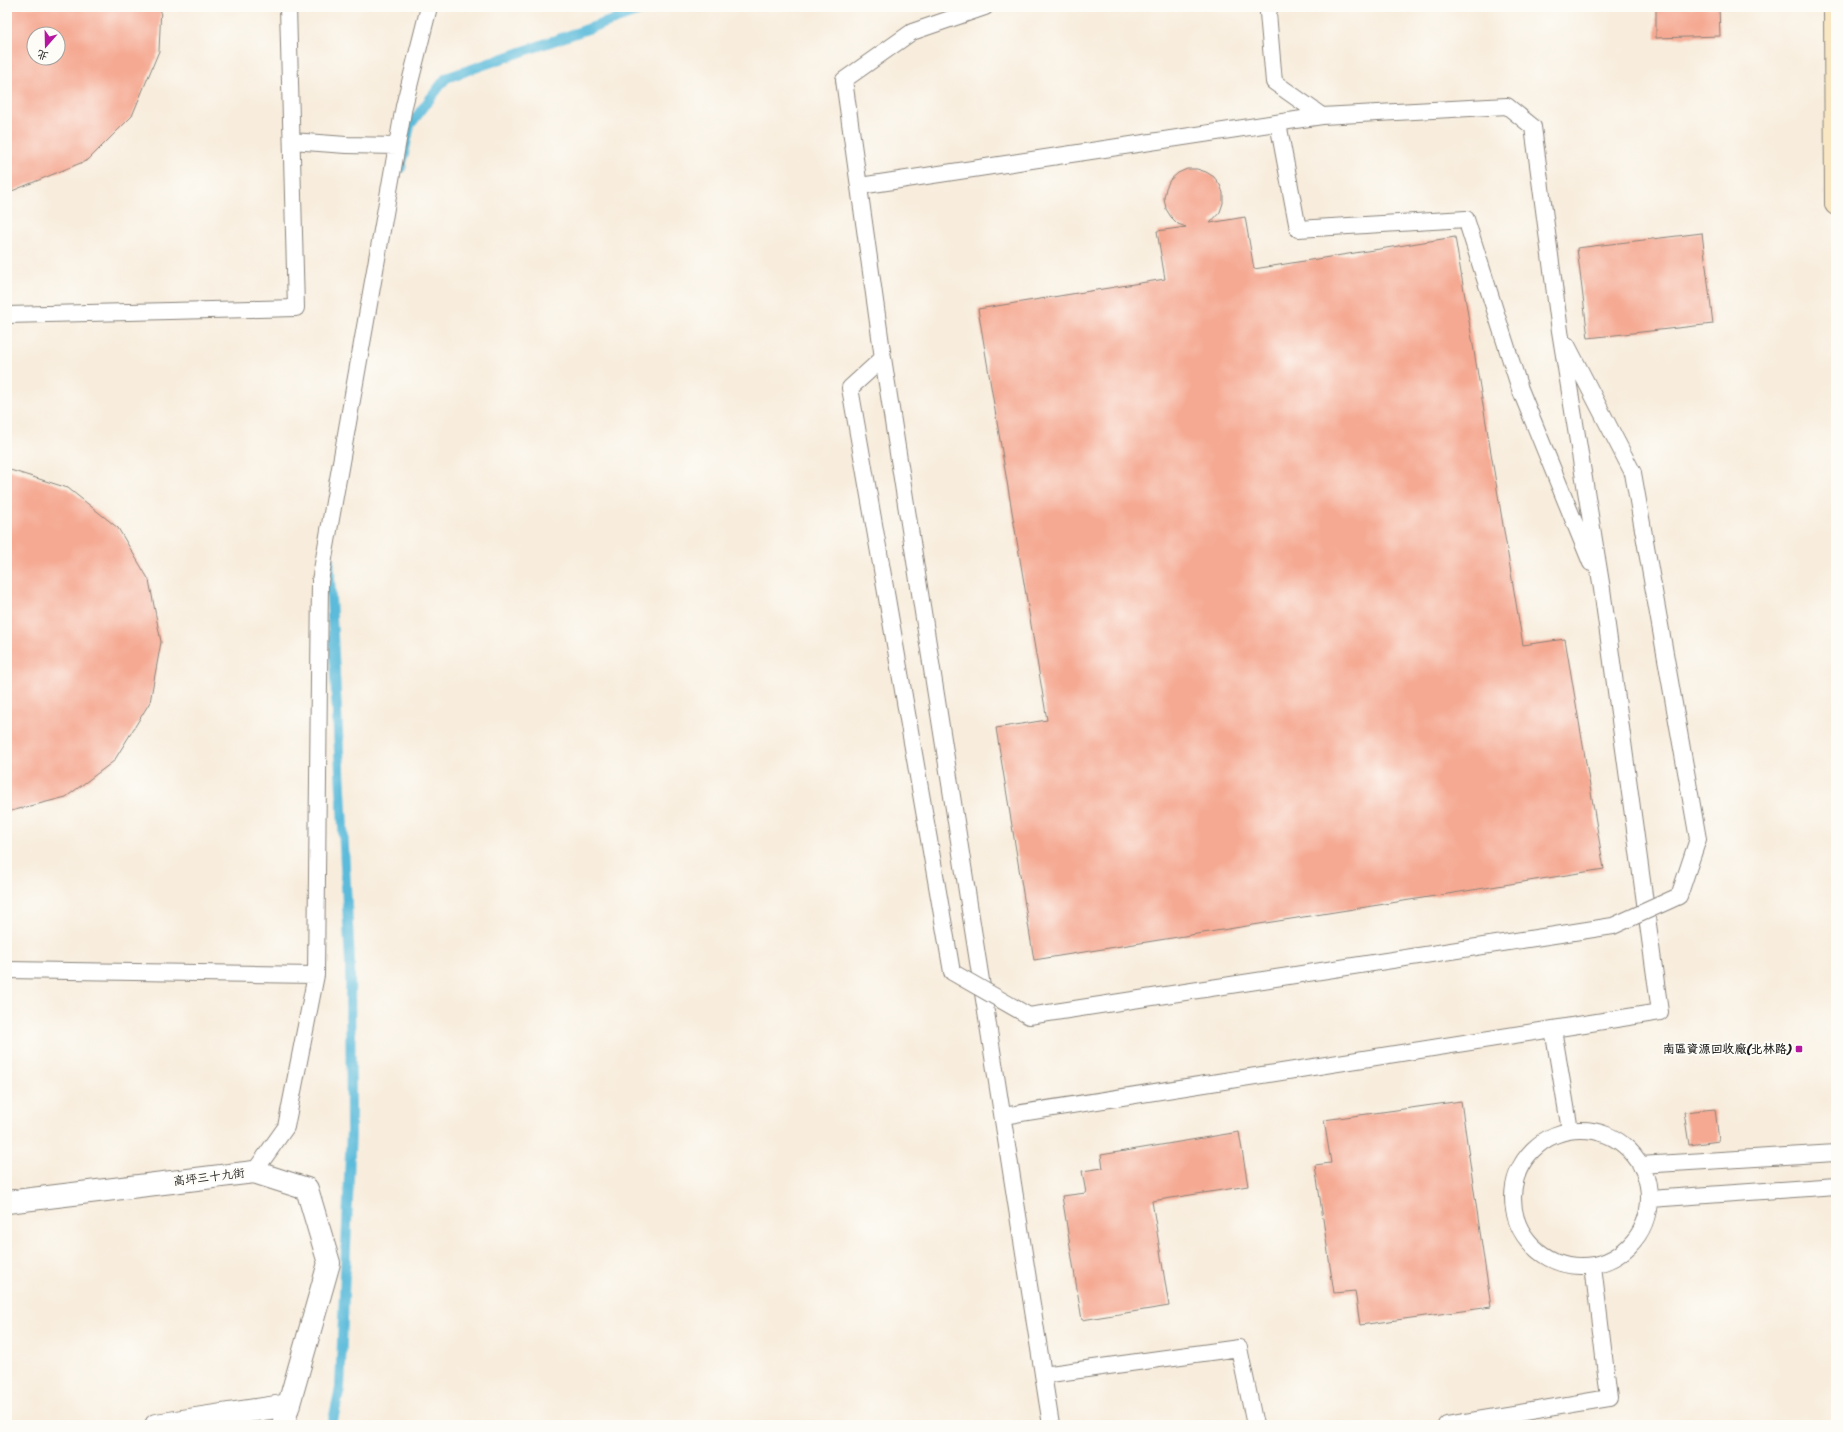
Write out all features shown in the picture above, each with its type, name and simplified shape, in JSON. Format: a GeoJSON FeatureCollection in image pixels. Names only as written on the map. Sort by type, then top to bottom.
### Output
{"type":"FeatureCollection","features":[{"type":"Feature","properties":{"kind":"street"},"geometry":{"type":"LineString","coordinates":[[1835,7],[1836,204]]}},
{"type":"Feature","properties":{"kind":"street","name":"高坪三十九街"},"geometry":{"type":"LineString","coordinates":[[7,1202],[254,1172],[307,1189],[329,1263],[286,1415]]}},
{"type":"Feature","properties":{"kind":"street"},"geometry":{"type":"LineString","coordinates":[[156,1425],[286,1415]]}},
{"type":"Feature","properties":{"kind":"lane"},"geometry":{"type":"LineString","coordinates":[[7,315],[296,308],[288,7]]}},
{"type":"Feature","properties":{"kind":"lane"},"geometry":{"type":"LineString","coordinates":[[254,1172],[286,1127],[316,975],[320,581],[404,106],[429,7]]}},
{"type":"Feature","properties":{"kind":"lane"},"geometry":{"type":"LineString","coordinates":[[985,7],[912,32],[844,80],[883,358],[1051,1425]]}},
{"type":"Feature","properties":{"kind":"lane"},"geometry":{"type":"LineString","coordinates":[[1270,7],[1268,13],[1274,82],[1322,116]]}},
{"type":"Feature","properties":{"kind":"lane"},"geometry":{"type":"LineString","coordinates":[[860,186],[1322,116],[1507,106],[1533,127],[1560,331],[1602,589],[1660,1012],[1003,1116]]}},
{"type":"Feature","properties":{"kind":"lane"},"geometry":{"type":"LineString","coordinates":[[1278,123],[1298,229],[1466,219],[1520,389],[1602,589]]}},
{"type":"Feature","properties":{"kind":"lane"},"geometry":{"type":"LineString","coordinates":[[292,141],[346,145],[397,146]]}},
{"type":"Feature","properties":{"kind":"lane"},"geometry":{"type":"LineString","coordinates":[[883,358],[850,388],[952,972],[1029,1016],[1613,926],[1679,896],[1698,839],[1633,473],[1560,331]]}},
{"type":"Feature","properties":{"kind":"lane"},"geometry":{"type":"LineString","coordinates":[[7,970],[316,975]]}},
{"type":"Feature","properties":{"kind":"lane"},"geometry":{"type":"LineString","coordinates":[[1553,1029],[1570,1130]]}},
{"type":"Feature","properties":{"kind":"lane"},"geometry":{"type":"LineString","coordinates":[[1570,1130],[1594,1131],[1616,1139],[1634,1154],[1640,1165],[1646,1176],[1650,1199],[1646,1222],[1634,1243],[1616,1258],[1593,1266],[1572,1266],[1551,1260],[1533,1248],[1520,1230],[1513,1210],[1512,1188],[1519,1167],[1532,1150],[1549,1137],[1570,1130]]}},
{"type":"Feature","properties":{"kind":"lane"},"geometry":{"type":"LineString","coordinates":[[1640,1165],[1836,1153]]}},
{"type":"Feature","properties":{"kind":"lane"},"geometry":{"type":"LineString","coordinates":[[1650,1199],[1836,1186]]}},
{"type":"Feature","properties":{"kind":"lane"},"geometry":{"type":"LineString","coordinates":[[1447,1425],[1609,1398],[1593,1266]]}},
{"type":"Feature","properties":{"kind":"lane"},"geometry":{"type":"LineString","coordinates":[[1043,1375],[1239,1348],[1255,1425]]}},
{"type":"Feature","properties":{"kind":"building"},"geometry":{"type":"Polygon","coordinates":[[[7,7],[161,7],[159,51],[132,116],[88,160],[12,191],[7,191],[7,7]]]}},
{"type":"Feature","properties":{"kind":"building"},"geometry":{"type":"Polygon","coordinates":[[[1656,7],[1719,7],[1720,36],[1656,38],[1656,7]]]}},
{"type":"Feature","properties":{"kind":"building"},"geometry":{"type":"Polygon","coordinates":[[[1187,169],[1197,169],[1206,172],[1214,177],[1220,185],[1223,193],[1223,203],[1220,212],[1210,223],[1245,217],[1254,269],[1455,237],[1523,645],[1565,639],[1604,869],[1034,960],[996,728],[1047,720],[978,309],[1165,279],[1157,231],[1186,227],[1178,224],[1171,217],[1166,209],[1164,198],[1166,188],[1170,180],[1178,173],[1187,169]]]}},
{"type":"Feature","properties":{"kind":"building"},"geometry":{"type":"Polygon","coordinates":[[[1702,233],[1713,324],[1588,338],[1577,248],[1702,233]]]}},
{"type":"Feature","properties":{"kind":"building"},"geometry":{"type":"Polygon","coordinates":[[[7,469],[68,488],[118,528],[149,580],[161,642],[150,702],[114,761],[66,797],[7,812],[7,469]]]}},
{"type":"Feature","properties":{"kind":"building"},"geometry":{"type":"Polygon","coordinates":[[[1461,1101],[1491,1307],[1360,1325],[1355,1291],[1334,1293],[1315,1165],[1331,1163],[1324,1120],[1461,1101]]]}},
{"type":"Feature","properties":{"kind":"building"},"geometry":{"type":"Polygon","coordinates":[[[1715,1109],[1719,1141],[1689,1145],[1684,1112],[1715,1109]]]}},
{"type":"Feature","properties":{"kind":"building"},"geometry":{"type":"Polygon","coordinates":[[[1239,1132],[1248,1186],[1152,1201],[1169,1306],[1082,1320],[1062,1196],[1086,1193],[1082,1171],[1103,1168],[1101,1155],[1239,1132]]]}},
{"type":"Feature","properties":{"kind":"waterway"},"geometry":{"type":"LineString","coordinates":[[401,168],[410,125],[446,78],[651,7]]}},
{"type":"Feature","properties":{"kind":"waterway"},"geometry":{"type":"LineString","coordinates":[[329,559],[350,962],[351,1131],[340,1388],[332,1425]]}},
{"type":"Feature","properties":{"kind":"place","name":"南區資源回收廠(北林路)"},"geometry":{"type":"Point","coordinates":[1799,1049]}}]}
